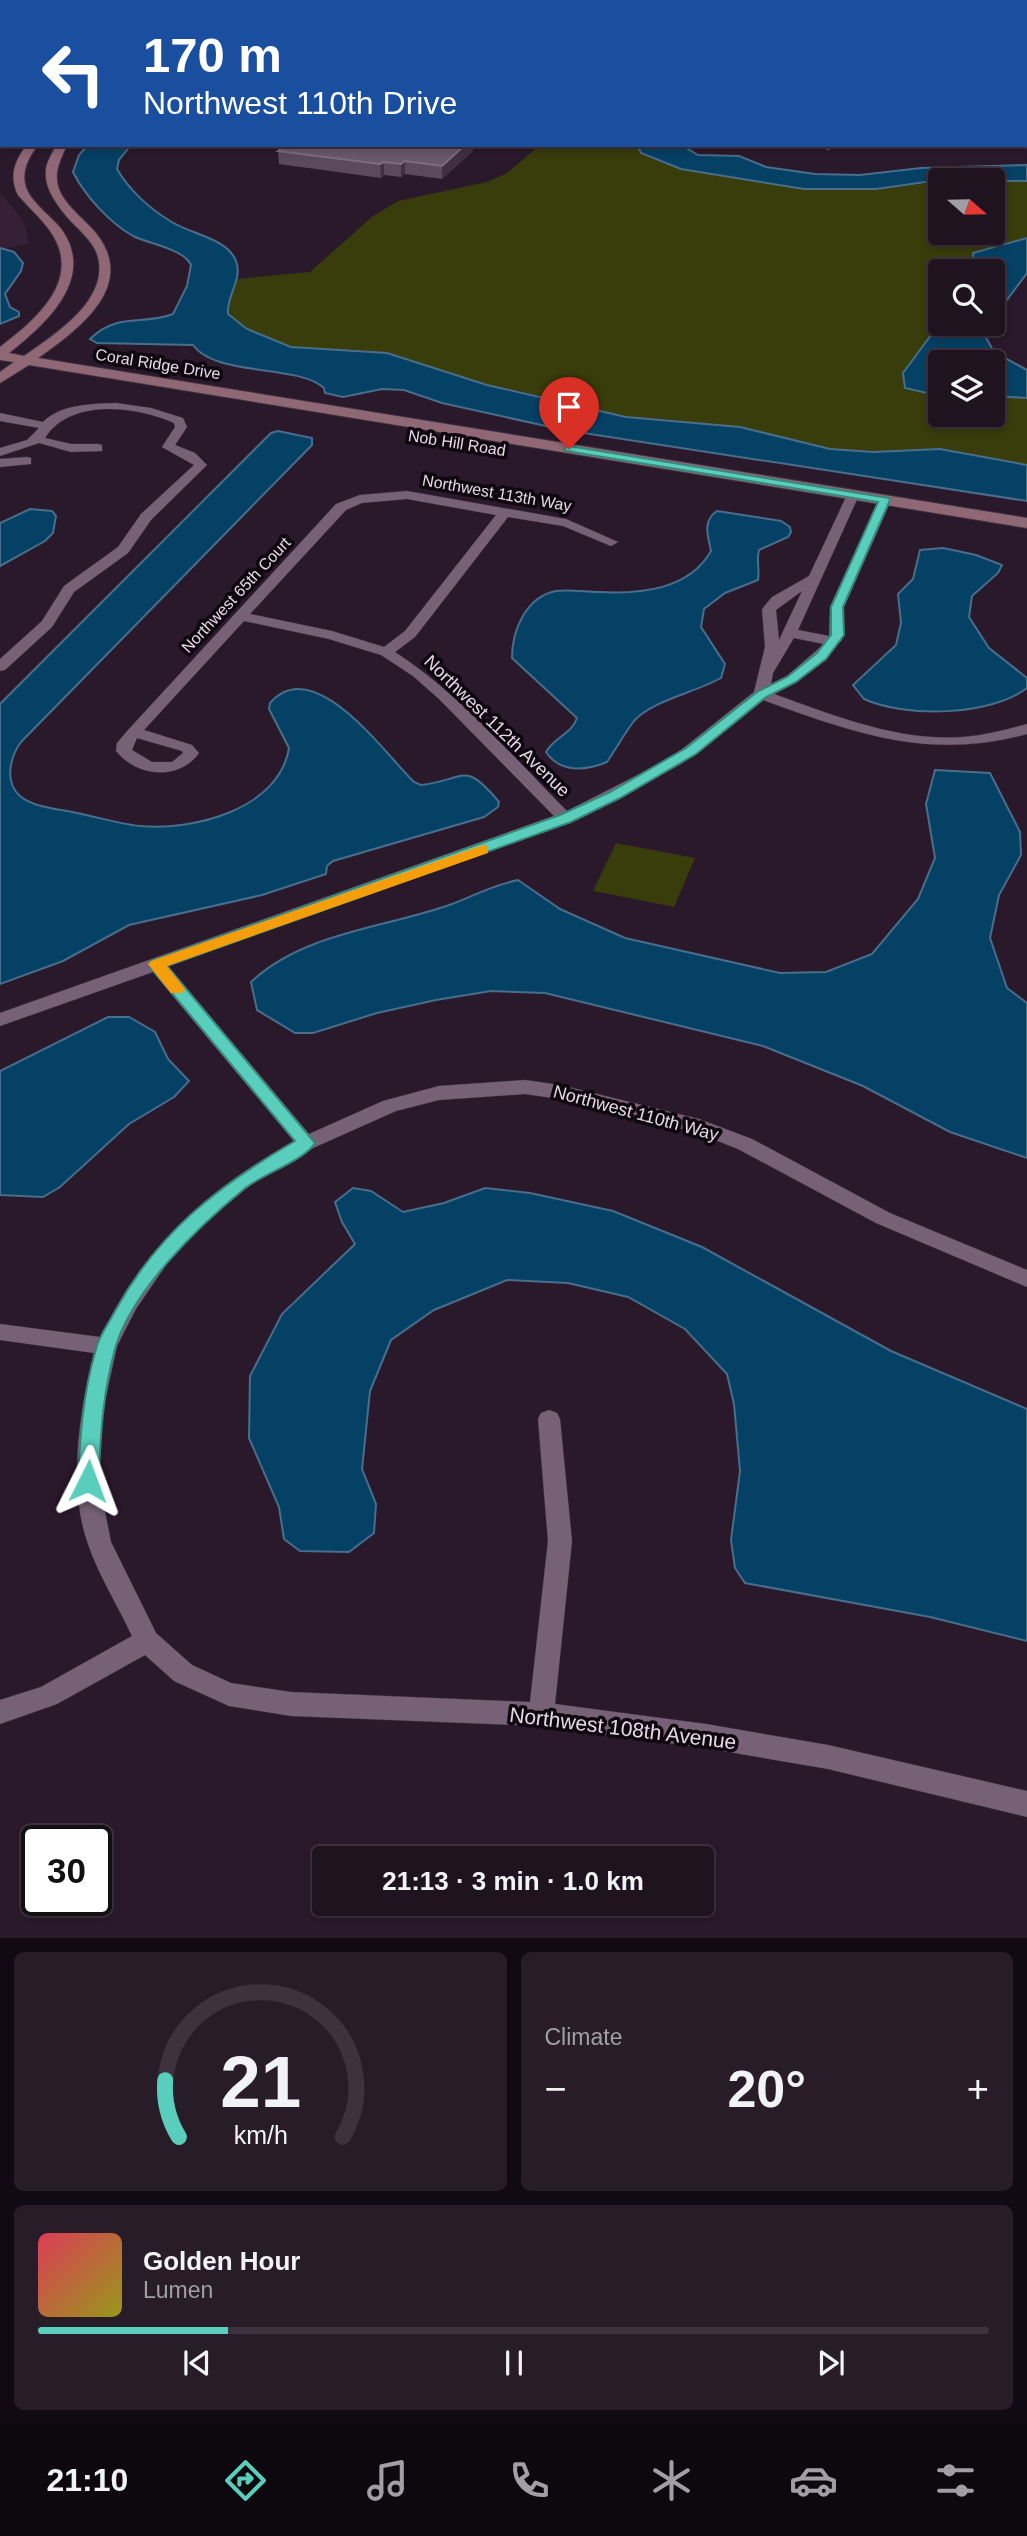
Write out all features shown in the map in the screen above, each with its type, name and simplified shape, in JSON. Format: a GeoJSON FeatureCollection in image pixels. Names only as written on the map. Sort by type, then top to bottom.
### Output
{"type":"FeatureCollection","features":[{"type":"Feature","properties":{"kind":"main road"},"geometry":{"type":"LineString","coordinates":[[0,355],[48,310],[68,276],[69,262],[64,245],[22,192],[19,183],[22,159],[31,147]]}},
{"type":"Feature","properties":{"kind":"main road"},"geometry":{"type":"LineString","coordinates":[[4,373],[25,360],[84,313],[100,293],[106,275],[106,259],[97,240],[64,206],[55,194],[50,180],[54,156],[61,147]]}},
{"type":"Feature","properties":{"kind":"main road","name":"Coral Ridge Drive"},"geometry":{"type":"LineString","coordinates":[[0,355],[306,412]]}},
{"type":"Feature","properties":{"kind":"main road","name":"Coral Ridge Drive"},"geometry":{"type":"LineString","coordinates":[[4,373],[306,412]]}},
{"type":"Feature","properties":{"kind":"main road","name":"Nob Hill Road"},"geometry":{"type":"LineString","coordinates":[[306,412],[882,506],[1027,523]]}},
{"type":"Feature","properties":{"kind":"main road","name":"Nob Hill Road"},"geometry":{"type":"LineString","coordinates":[[882,506],[1027,536]]}},
{"type":"Feature","properties":{"kind":"street"},"geometry":{"type":"LineString","coordinates":[[0,452],[36,439],[46,426],[62,414],[75,410],[113,407],[171,417],[181,427],[168,447],[191,456],[201,465],[146,517],[123,550],[69,589],[47,624],[0,667]]}},
{"type":"Feature","properties":{"kind":"street"},"geometry":{"type":"LineString","coordinates":[[0,417],[46,426]]}},
{"type":"Feature","properties":{"kind":"street"},"geometry":{"type":"LineString","coordinates":[[36,439],[71,448],[98,448]]}},
{"type":"Feature","properties":{"kind":"street"},"geometry":{"type":"LineString","coordinates":[[0,463],[27,461]]}},
{"type":"Feature","properties":{"kind":"street","name":"Northwest 113th Way"},"geometry":{"type":"LineString","coordinates":[[373,496],[407,495],[578,526],[611,542]]}},
{"type":"Feature","properties":{"kind":"street","name":"Northwest 65th Court"},"geometry":{"type":"LineString","coordinates":[[134,732],[341,507],[373,496]]}},
{"type":"Feature","properties":{"kind":"street"},"geometry":{"type":"LineString","coordinates":[[766,673],[790,633],[850,501]]}},
{"type":"Feature","properties":{"kind":"street"},"geometry":{"type":"LineString","coordinates":[[0,1020],[565,818],[615,795],[691,751],[761,695],[792,679],[821,656],[834,641],[839,623],[837,607],[882,506]]}},
{"type":"Feature","properties":{"kind":"street"},"geometry":{"type":"LineString","coordinates":[[386,652],[410,634],[505,512]]}},
{"type":"Feature","properties":{"kind":"street"},"geometry":{"type":"LineString","coordinates":[[761,695],[772,647],[769,609],[777,600],[814,579],[845,585]]}},
{"type":"Feature","properties":{"kind":"street","name":"Northwest 112th Avenue"},"geometry":{"type":"LineString","coordinates":[[240,616],[332,635],[386,652],[418,673],[444,696],[565,818]]}},
{"type":"Feature","properties":{"kind":"street"},"geometry":{"type":"LineString","coordinates":[[790,633],[834,641]]}},
{"type":"Feature","properties":{"kind":"street"},"geometry":{"type":"LineString","coordinates":[[761,695],[840,723],[897,737],[984,739],[1027,729]]}},
{"type":"Feature","properties":{"kind":"street"},"geometry":{"type":"LineString","coordinates":[[156,964],[306,1143]]}},
{"type":"Feature","properties":{"kind":"street","name":"Northwest 110th Way"},"geometry":{"type":"LineString","coordinates":[[147,1641],[99,1543],[88,1481],[91,1414],[106,1346],[128,1304],[159,1259],[194,1220],[246,1178],[306,1143],[390,1106],[439,1093],[493,1087],[560,1092],[699,1126],[745,1144],[883,1218],[1027,1279]]}},
{"type":"Feature","properties":{"kind":"street"},"geometry":{"type":"LineString","coordinates":[[0,1332],[106,1346]]}},
{"type":"Feature","properties":{"kind":"street"},"geometry":{"type":"LineString","coordinates":[[541,1714],[561,1541],[550,1419]]}},
{"type":"Feature","properties":{"kind":"street"},"geometry":{"type":"LineString","coordinates":[[0,1712],[48,1696],[147,1641]]}},
{"type":"Feature","properties":{"kind":"street","name":"Northwest 108th Avenue"},"geometry":{"type":"LineString","coordinates":[[147,1641],[183,1672],[229,1694],[290,1704],[541,1714],[828,1757],[1027,1804]]}},
{"type":"Feature","properties":{"kind":"shaded area"},"geometry":{"type":"Polygon","coordinates":[[[0,193],[23,220],[29,243],[0,250],[0,193]]]}},
{"type":"Feature","properties":{"kind":"green space"},"geometry":{"type":"Polygon","coordinates":[[[538,147],[638,147],[641,153],[681,169],[804,189],[876,189],[928,183],[928,245],[1001,245],[982,250],[972,257],[973,259],[928,259],[928,336],[930,336],[903,373],[928,396],[928,427],[1005,427],[1005,397],[1027,398],[1027,465],[940,449],[873,452],[830,449],[740,427],[626,417],[487,385],[387,353],[291,347],[247,329],[228,314],[227,305],[237,279],[310,272],[373,216],[398,201],[487,182],[507,173],[538,147]]]}},
{"type":"Feature","properties":{"kind":"green space"},"geometry":{"type":"Polygon","coordinates":[[[1005,181],[1027,181],[1027,238],[1005,244],[1005,181]]]}},
{"type":"Feature","properties":{"kind":"green space"},"geometry":{"type":"Polygon","coordinates":[[[616,843],[695,858],[674,907],[593,891],[616,843]]]}},
{"type":"Feature","properties":{"kind":"water"},"geometry":{"type":"Polygon","coordinates":[[[86,147],[129,147],[119,160],[117,169],[134,192],[172,222],[225,247],[236,261],[237,275],[228,314],[247,329],[291,347],[387,353],[487,385],[626,417],[740,427],[830,449],[873,452],[940,449],[1027,465],[1027,501],[564,430],[442,403],[404,390],[382,389],[343,397],[325,393],[324,388],[296,376],[220,362],[204,355],[193,345],[97,343],[90,339],[110,325],[173,314],[187,286],[191,265],[174,251],[124,231],[107,216],[91,199],[73,172],[79,155],[86,147]]]}},
{"type":"Feature","properties":{"kind":"water"},"geometry":{"type":"Polygon","coordinates":[[[638,147],[684,147],[698,155],[739,156],[766,167],[815,174],[860,175],[921,168],[1027,165],[1027,181],[1005,181],[1005,168],[928,168],[928,182],[876,189],[804,189],[681,169],[641,153],[638,147]]]}},
{"type":"Feature","properties":{"kind":"water"},"geometry":{"type":"Polygon","coordinates":[[[1027,238],[1027,273],[1005,303],[1005,259],[974,259],[973,253],[1027,238]]]}},
{"type":"Feature","properties":{"kind":"water"},"geometry":{"type":"Polygon","coordinates":[[[0,248],[14,252],[23,263],[21,271],[5,294],[10,307],[19,312],[19,316],[0,324],[0,248]]]}},
{"type":"Feature","properties":{"kind":"water"},"geometry":{"type":"Polygon","coordinates":[[[930,336],[985,336],[993,350],[928,350],[928,393],[905,388],[903,373],[930,336]]]}},
{"type":"Feature","properties":{"kind":"water"},"geometry":{"type":"Polygon","coordinates":[[[1005,358],[1027,370],[1027,398],[1005,397],[1005,358]]]}},
{"type":"Feature","properties":{"kind":"water"},"geometry":{"type":"Polygon","coordinates":[[[278,431],[312,438],[312,445],[21,742],[10,769],[15,790],[26,800],[40,806],[132,825],[161,827],[208,820],[252,801],[269,787],[282,769],[289,748],[269,709],[270,703],[288,691],[307,690],[327,698],[348,713],[414,782],[421,785],[470,776],[478,780],[499,802],[498,807],[484,817],[333,861],[327,866],[326,874],[262,895],[129,925],[63,961],[0,984],[0,704],[271,433],[278,431]]]}},
{"type":"Feature","properties":{"kind":"water"},"geometry":{"type":"Polygon","coordinates":[[[30,509],[52,511],[56,516],[53,533],[45,541],[0,566],[0,523],[30,509]]]}},
{"type":"Feature","properties":{"kind":"water"},"geometry":{"type":"Polygon","coordinates":[[[717,511],[781,521],[790,527],[791,532],[788,537],[759,550],[758,580],[725,593],[704,609],[701,627],[725,664],[721,678],[662,702],[642,714],[630,726],[607,762],[582,768],[558,764],[546,752],[571,728],[577,718],[512,658],[515,637],[523,616],[536,600],[556,591],[631,592],[677,582],[702,564],[711,551],[708,524],[717,511]]]}},
{"type":"Feature","properties":{"kind":"water"},"geometry":{"type":"Polygon","coordinates":[[[943,548],[976,555],[1002,565],[998,573],[972,596],[969,617],[989,648],[1027,678],[1027,688],[992,704],[947,711],[902,709],[864,699],[853,685],[896,645],[901,623],[898,594],[913,579],[920,550],[943,548]]]}},
{"type":"Feature","properties":{"kind":"water"},"geometry":{"type":"Polygon","coordinates":[[[935,770],[990,773],[1020,832],[1021,855],[999,895],[990,938],[1007,988],[1027,1003],[1027,1158],[950,1132],[863,1086],[763,1046],[545,993],[491,991],[436,1000],[377,1013],[313,1033],[295,1033],[257,1010],[251,982],[272,965],[295,952],[347,933],[452,904],[518,880],[560,909],[625,938],[780,973],[826,972],[872,954],[918,899],[935,858],[926,804],[935,770]]]}},
{"type":"Feature","properties":{"kind":"water"},"geometry":{"type":"Polygon","coordinates":[[[108,1017],[129,1017],[155,1032],[168,1059],[189,1081],[174,1097],[129,1124],[60,1187],[43,1197],[0,1195],[0,1071],[108,1017]]]}},
{"type":"Feature","properties":{"kind":"water"},"geometry":{"type":"Polygon","coordinates":[[[353,1188],[371,1191],[403,1212],[444,1203],[485,1188],[530,1193],[613,1211],[702,1247],[891,1351],[1027,1409],[1027,1641],[930,1617],[745,1583],[735,1568],[731,1540],[740,1471],[734,1404],[727,1374],[685,1329],[628,1297],[568,1283],[507,1280],[434,1310],[391,1340],[370,1391],[362,1469],[376,1504],[374,1533],[349,1552],[300,1551],[284,1539],[279,1507],[249,1438],[250,1376],[282,1314],[355,1244],[342,1222],[335,1202],[353,1188]]]}},
{"type":"Feature","properties":{"kind":"building"},"geometry":{"type":"Polygon","coordinates":[[[283,147],[463,147],[442,166],[405,161],[401,164],[380,164],[278,151],[283,147]]]}},
{"type":"Feature","properties":{"kind":"slow traffic"},"geometry":{"type":"LineString","coordinates":[[177,989],[156,964],[483,849]]}},
{"type":"Feature","properties":{"kind":"route"},"geometry":{"type":"LineString","coordinates":[[88,1481],[91,1414],[106,1346],[128,1304],[159,1259],[194,1220],[246,1178],[306,1143],[156,964],[429,869],[565,818],[615,795],[676,761],[761,695],[792,679],[821,656],[837,635],[837,607],[885,500],[569,449]]}}]}
